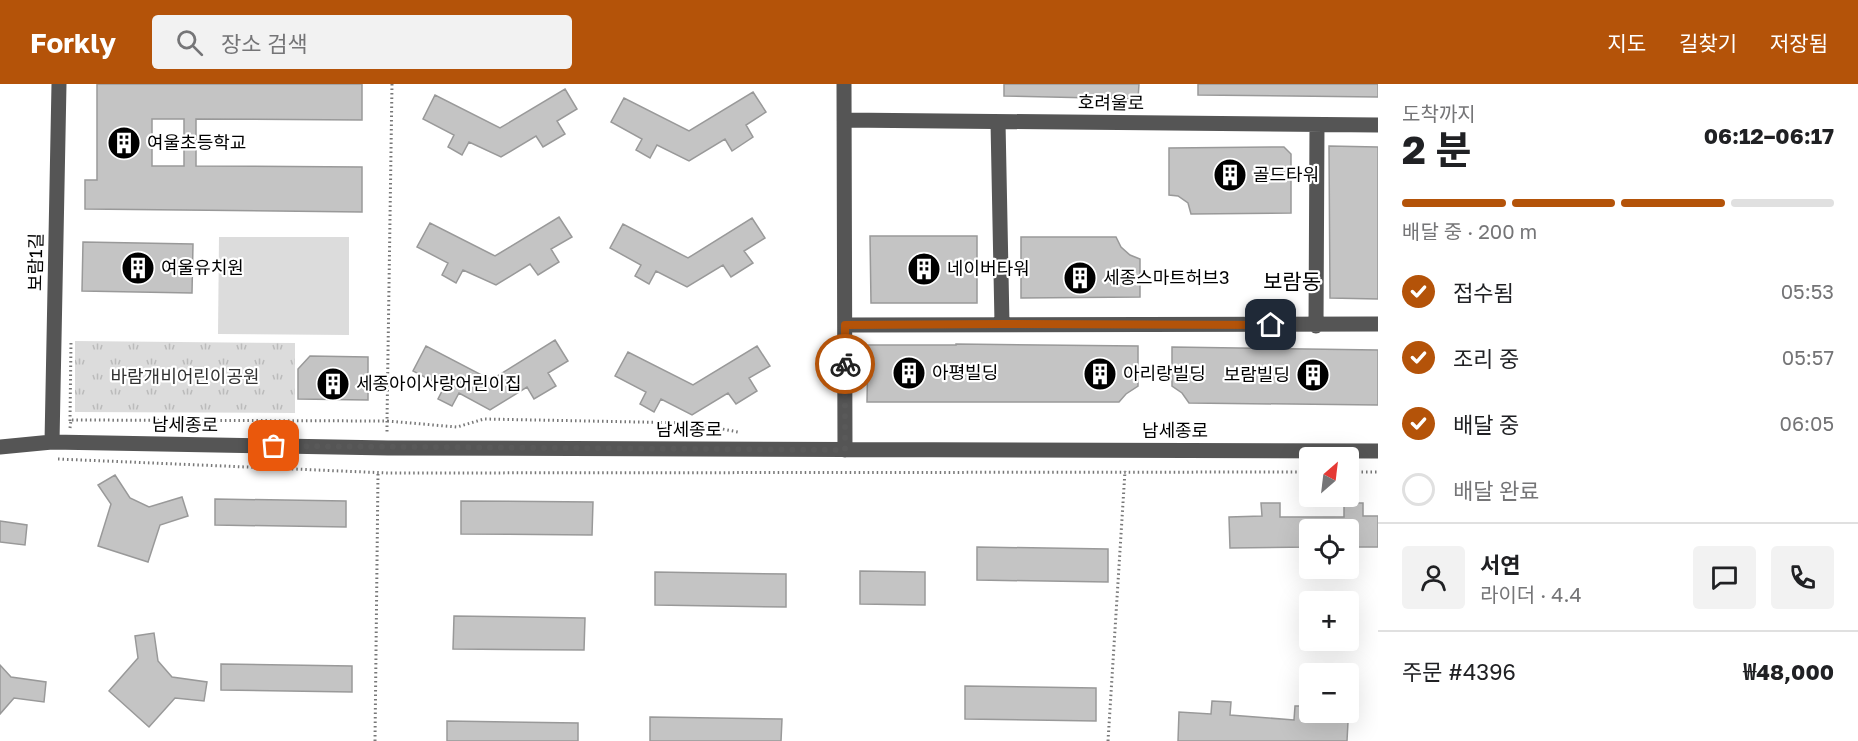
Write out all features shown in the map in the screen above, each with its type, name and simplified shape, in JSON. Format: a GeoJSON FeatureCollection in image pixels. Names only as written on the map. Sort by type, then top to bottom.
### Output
{"type":"FeatureCollection","features":[{"type":"Feature","properties":{"kind":"street","name":"보람1길"},"geometry":{"type":"LineString","coordinates":[[52,442],[59,84]]}},
{"type":"Feature","properties":{"kind":"street"},"geometry":{"type":"LineString","coordinates":[[844,84],[845,450]]}},
{"type":"Feature","properties":{"kind":"street","name":"호려울로"},"geometry":{"type":"LineString","coordinates":[[844,120],[1378,125]]}},
{"type":"Feature","properties":{"kind":"street"},"geometry":{"type":"LineString","coordinates":[[998,122],[1002,324]]}},
{"type":"Feature","properties":{"kind":"street"},"geometry":{"type":"LineString","coordinates":[[1316,326],[1317,125]]}},
{"type":"Feature","properties":{"kind":"street"},"geometry":{"type":"LineString","coordinates":[[845,325],[1316,326],[1378,324]]}},
{"type":"Feature","properties":{"kind":"street","name":"남세종로"},"geometry":{"type":"LineString","coordinates":[[0,447],[52,442],[400,448],[1378,451]]}},
{"type":"Feature","properties":{"kind":"path"},"geometry":{"type":"LineString","coordinates":[[387,421],[392,84]]}},
{"type":"Feature","properties":{"kind":"path"},"geometry":{"type":"LineString","coordinates":[[71,420],[387,421],[457,427],[484,419],[691,423],[739,433]]}},
{"type":"Feature","properties":{"kind":"path"},"geometry":{"type":"LineString","coordinates":[[53,459],[378,473],[1299,472]]}},
{"type":"Feature","properties":{"kind":"path"},"geometry":{"type":"LineString","coordinates":[[1108,741],[1125,471]]}},
{"type":"Feature","properties":{"kind":"path"},"geometry":{"type":"LineString","coordinates":[[1359,472],[1378,472]]}},
{"type":"Feature","properties":{"kind":"path"},"geometry":{"type":"LineString","coordinates":[[375,741],[378,473]]}},
{"type":"Feature","properties":{"kind":"green space"},"geometry":{"type":"Polygon","coordinates":[[[219,237],[349,237],[349,335],[218,334],[219,237]]]}},
{"type":"Feature","properties":{"kind":"green space","name":"바람개비어린이공원"},"geometry":{"type":"Polygon","coordinates":[[[75,341],[295,343],[295,413],[75,412],[75,341]]]}},
{"type":"Feature","properties":{"kind":"building","name":"여울초등학교"},"geometry":{"type":"Polygon","coordinates":[[[97,84],[362,84],[362,120],[196,119],[196,166],[362,167],[362,212],[85,209],[85,180],[97,180],[97,84]],[[152,119],[152,166],[184,166],[184,119],[152,119]]]}},
{"type":"Feature","properties":{"kind":"building"},"geometry":{"type":"Polygon","coordinates":[[[1004,84],[1139,84],[1138,99],[1004,96],[1004,84]]]}},
{"type":"Feature","properties":{"kind":"building"},"geometry":{"type":"Polygon","coordinates":[[[1198,84],[1378,84],[1378,97],[1198,95],[1198,84]]]}},
{"type":"Feature","properties":{"kind":"building"},"geometry":{"type":"Polygon","coordinates":[[[565,89],[577,109],[557,121],[565,134],[543,147],[536,136],[501,157],[469,142],[462,155],[448,147],[454,135],[423,119],[435,95],[500,128],[565,89]]]}},
{"type":"Feature","properties":{"kind":"building"},"geometry":{"type":"Polygon","coordinates":[[[753,92],[766,112],[746,125],[753,137],[732,151],[725,139],[689,161],[657,145],[650,158],[636,150],[642,139],[611,122],[624,98],[689,131],[753,92]]]}},
{"type":"Feature","properties":{"kind":"building"},"geometry":{"type":"Polygon","coordinates":[[[1329,146],[1378,147],[1378,299],[1330,298],[1329,146]]]}},
{"type":"Feature","properties":{"kind":"building","name":"골드타워"},"geometry":{"type":"Polygon","coordinates":[[[1284,147],[1291,154],[1291,213],[1191,214],[1188,203],[1178,196],[1169,195],[1169,148],[1284,147]]]}},
{"type":"Feature","properties":{"kind":"building"},"geometry":{"type":"Polygon","coordinates":[[[559,217],[572,237],[551,249],[559,262],[538,275],[530,264],[496,285],[463,270],[456,283],[442,275],[448,263],[417,247],[430,223],[495,256],[559,217]]]}},
{"type":"Feature","properties":{"kind":"building"},"geometry":{"type":"Polygon","coordinates":[[[752,218],[765,238],[744,251],[753,263],[731,277],[723,265],[687,287],[656,271],[649,284],[635,276],[641,265],[610,248],[623,224],[688,258],[752,218]]]}},
{"type":"Feature","properties":{"kind":"building","name":"네이버타워"},"geometry":{"type":"Polygon","coordinates":[[[870,236],[977,236],[977,303],[871,303],[870,236]]]}},
{"type":"Feature","properties":{"kind":"building","name":"세종스마트허브3"},"geometry":{"type":"Polygon","coordinates":[[[1021,237],[1116,237],[1121,247],[1130,255],[1140,259],[1140,297],[1021,298],[1021,237]]]}},
{"type":"Feature","properties":{"kind":"building","name":"여울유치원"},"geometry":{"type":"Polygon","coordinates":[[[83,242],[193,244],[192,293],[82,291],[83,242]]]}},
{"type":"Feature","properties":{"kind":"building"},"geometry":{"type":"Polygon","coordinates":[[[555,340],[568,361],[548,373],[556,386],[534,399],[527,387],[490,410],[459,393],[452,406],[438,399],[444,387],[413,371],[426,346],[491,380],[555,340]]]}},
{"type":"Feature","properties":{"kind":"building"},"geometry":{"type":"Polygon","coordinates":[[[868,345],[1138,346],[1138,386],[1119,402],[867,402],[868,345]]]}},
{"type":"Feature","properties":{"kind":"building"},"geometry":{"type":"Polygon","coordinates":[[[757,346],[770,366],[749,378],[757,391],[736,404],[728,393],[692,415],[661,399],[654,412],[640,404],[646,392],[615,376],[628,352],[693,385],[757,346]]]}},
{"type":"Feature","properties":{"kind":"building"},"geometry":{"type":"Polygon","coordinates":[[[1172,347],[1378,350],[1378,405],[1189,403],[1182,393],[1172,386],[1172,347]]]}},
{"type":"Feature","properties":{"kind":"building","name":"세종아이사랑어린이집"},"geometry":{"type":"Polygon","coordinates":[[[310,356],[368,357],[368,400],[298,399],[298,369],[310,356]]]}},
{"type":"Feature","properties":{"kind":"building"},"geometry":{"type":"Polygon","coordinates":[[[115,475],[130,498],[149,507],[182,497],[188,516],[160,525],[148,562],[98,546],[111,504],[98,485],[115,475]]]}},
{"type":"Feature","properties":{"kind":"building"},"geometry":{"type":"Polygon","coordinates":[[[215,499],[346,501],[346,527],[215,525],[215,499]]]}},
{"type":"Feature","properties":{"kind":"building"},"geometry":{"type":"Polygon","coordinates":[[[461,501],[593,502],[592,535],[461,534],[461,501]]]}},
{"type":"Feature","properties":{"kind":"building"},"geometry":{"type":"Polygon","coordinates":[[[1261,503],[1280,503],[1280,517],[1344,517],[1344,507],[1359,507],[1359,503],[1363,503],[1363,516],[1378,516],[1378,547],[1359,547],[1359,519],[1299,519],[1299,547],[1230,548],[1229,517],[1262,516],[1261,503]]]}},
{"type":"Feature","properties":{"kind":"building"},"geometry":{"type":"Polygon","coordinates":[[[0,521],[27,525],[25,545],[0,542],[0,521]]]}},
{"type":"Feature","properties":{"kind":"building"},"geometry":{"type":"Polygon","coordinates":[[[977,547],[1108,549],[1108,582],[977,580],[977,547]]]}},
{"type":"Feature","properties":{"kind":"building"},"geometry":{"type":"Polygon","coordinates":[[[860,571],[925,572],[925,605],[860,604],[860,571]]]}},
{"type":"Feature","properties":{"kind":"building"},"geometry":{"type":"Polygon","coordinates":[[[655,572],[786,574],[786,607],[655,605],[655,572]]]}},
{"type":"Feature","properties":{"kind":"building"},"geometry":{"type":"Polygon","coordinates":[[[454,616],[585,618],[584,650],[453,649],[454,616]]]}},
{"type":"Feature","properties":{"kind":"building"},"geometry":{"type":"Polygon","coordinates":[[[154,633],[158,661],[172,677],[207,682],[204,701],[175,698],[149,727],[109,691],[138,658],[135,636],[154,633]]]}},
{"type":"Feature","properties":{"kind":"building"},"geometry":{"type":"Polygon","coordinates":[[[221,664],[352,666],[352,692],[221,690],[221,664]]]}},
{"type":"Feature","properties":{"kind":"building"},"geometry":{"type":"Polygon","coordinates":[[[0,665],[11,677],[46,682],[44,702],[14,698],[0,714],[0,665]]]}},
{"type":"Feature","properties":{"kind":"building"},"geometry":{"type":"Polygon","coordinates":[[[965,686],[1096,688],[1096,721],[965,719],[965,686]]]}},
{"type":"Feature","properties":{"kind":"building"},"geometry":{"type":"Polygon","coordinates":[[[1212,701],[1231,702],[1230,715],[1294,720],[1295,706],[1299,706],[1299,723],[1348,723],[1347,741],[1178,741],[1179,712],[1211,714],[1212,701]]]}},
{"type":"Feature","properties":{"kind":"building"},"geometry":{"type":"Polygon","coordinates":[[[650,717],[782,719],[781,741],[650,741],[650,717]]]}},
{"type":"Feature","properties":{"kind":"building"},"geometry":{"type":"Polygon","coordinates":[[[447,721],[578,723],[578,741],[447,741],[447,721]]]}},
{"type":"Feature","properties":{"kind":"way so far"},"geometry":{"type":"LineString","coordinates":[[274,446],[845,450],[845,364]]}},
{"type":"Feature","properties":{"kind":"place","name":"여울초등학교"},"geometry":{"type":"Point","coordinates":[124,143]}},
{"type":"Feature","properties":{"kind":"place","name":"골드타워"},"geometry":{"type":"Point","coordinates":[1230,175]}},
{"type":"Feature","properties":{"kind":"place","name":"여울유치원"},"geometry":{"type":"Point","coordinates":[138,268]}},
{"type":"Feature","properties":{"kind":"place","name":"네이버타워"},"geometry":{"type":"Point","coordinates":[924,269]}},
{"type":"Feature","properties":{"kind":"place","name":"세종스마트허브3"},"geometry":{"type":"Point","coordinates":[1080,278]}},
{"type":"Feature","properties":{"kind":"place","name":"아평빌딩"},"geometry":{"type":"Point","coordinates":[909,373]}},
{"type":"Feature","properties":{"kind":"place","name":"아리랑빌딩"},"geometry":{"type":"Point","coordinates":[1100,374]}},
{"type":"Feature","properties":{"kind":"place","name":"보람빌딩"},"geometry":{"type":"Point","coordinates":[1313,375]}},
{"type":"Feature","properties":{"kind":"place","name":"세종아이사랑어린이집"},"geometry":{"type":"Point","coordinates":[333,384]}},
{"type":"Feature","properties":{"kind":"district","name":"보람동"},"geometry":{"type":"Point","coordinates":[1292,282]}},
{"type":"Feature","properties":{"kind":"route"},"geometry":{"type":"LineString","coordinates":[[845,364],[845,325],[1271,325]]}}]}
